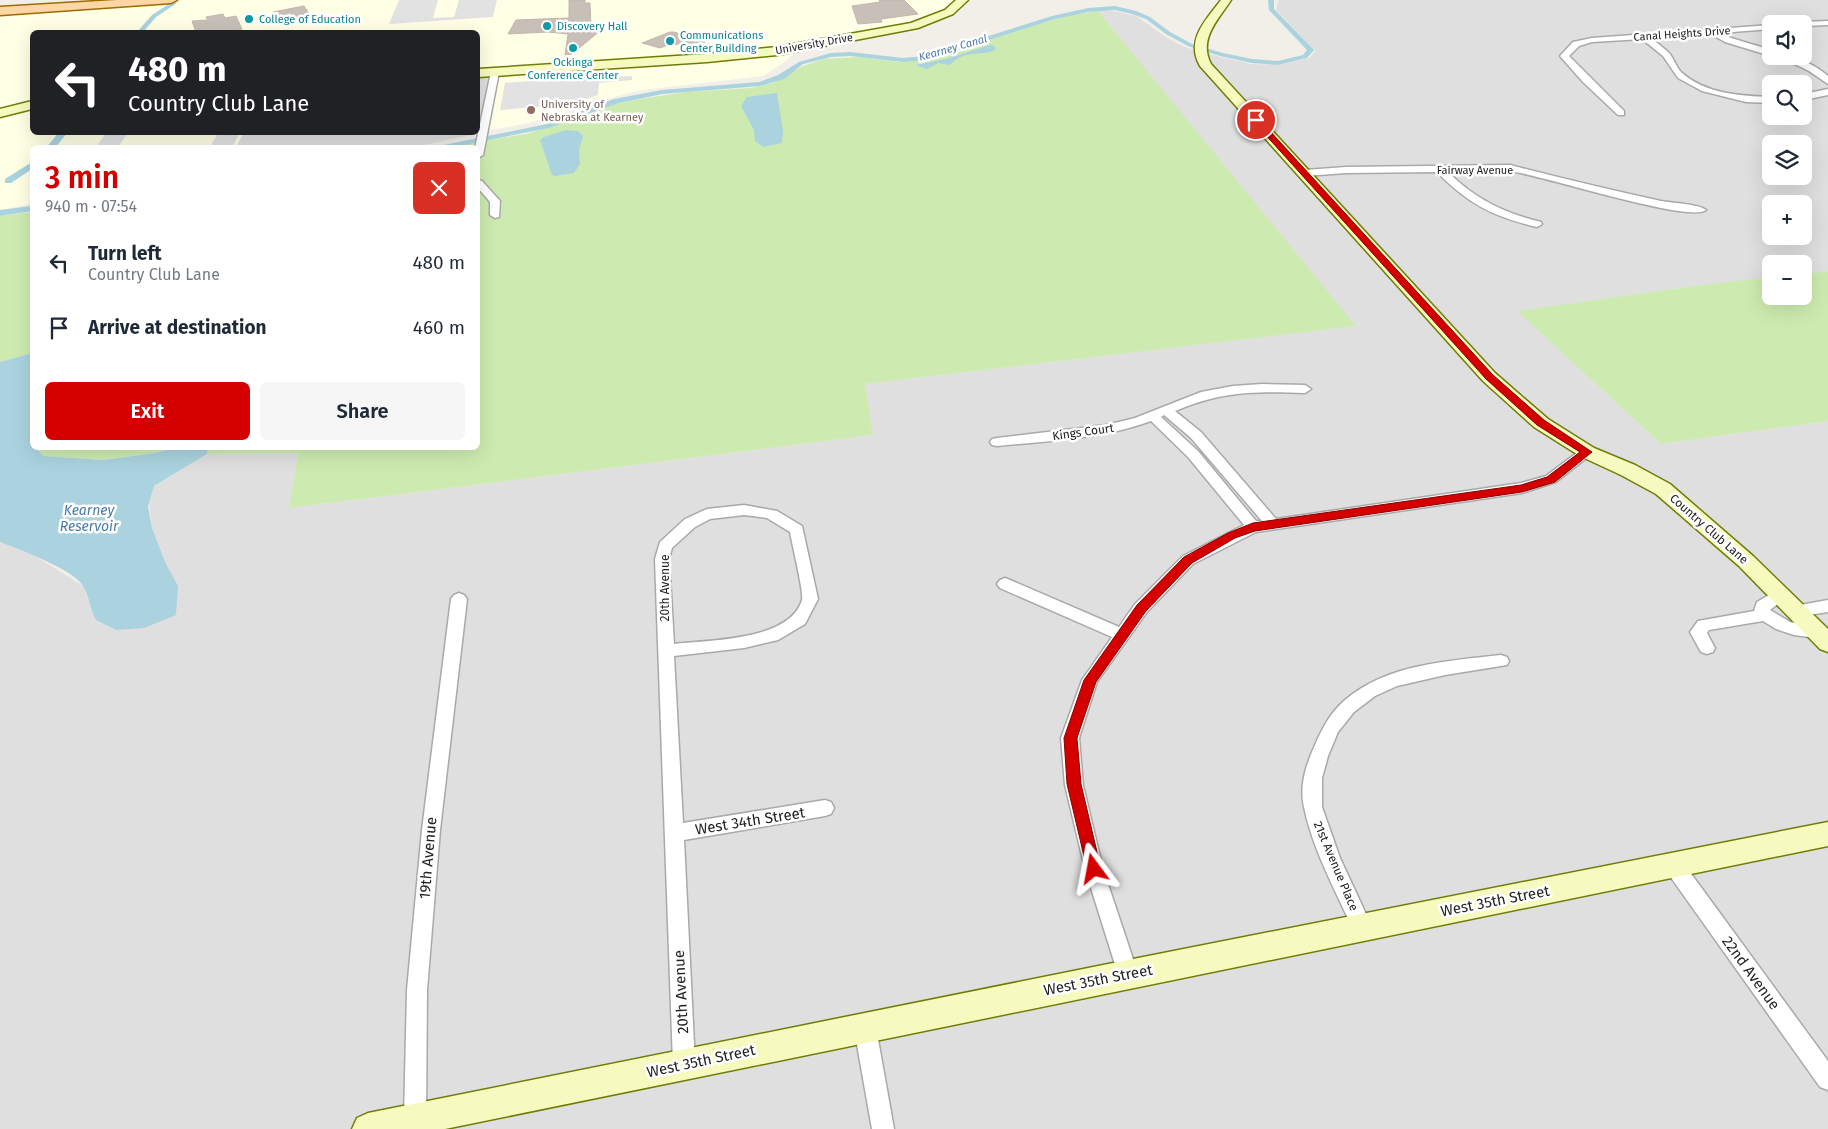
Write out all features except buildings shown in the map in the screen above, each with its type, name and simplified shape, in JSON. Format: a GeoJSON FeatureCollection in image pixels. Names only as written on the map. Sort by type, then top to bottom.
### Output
{"type":"FeatureCollection","features":[{"type":"Feature","properties":{"kind":"main road"},"geometry":{"type":"LineString","coordinates":[[0,7],[104,0]]}},
{"type":"Feature","properties":{"kind":"main road"},"geometry":{"type":"LineString","coordinates":[[0,11],[67,3],[168,0]]}},
{"type":"Feature","properties":{"kind":"street","name":"University Drive"},"geometry":{"type":"LineString","coordinates":[[480,73],[708,58],[777,51],[914,26],[949,12],[963,0]]}},
{"type":"Feature","properties":{"kind":"street","name":"Country Club Lane"},"geometry":{"type":"LineString","coordinates":[[1226,0],[1202,35],[1200,48],[1206,66],[1490,377],[1540,422],[1587,452],[1628,470],[1663,489],[1697,517],[1822,638]]}},
{"type":"Feature","properties":{"kind":"street"},"geometry":{"type":"LineString","coordinates":[[1812,24],[1828,22]]}},
{"type":"Feature","properties":{"kind":"street"},"geometry":{"type":"LineString","coordinates":[[1812,26],[1828,32]]}},
{"type":"Feature","properties":{"kind":"street","name":"Canal Heights Drive"},"geometry":{"type":"LineString","coordinates":[[1621,114],[1564,56],[1569,49],[1576,44],[1592,40],[1762,28]]}},
{"type":"Feature","properties":{"kind":"street"},"geometry":{"type":"LineString","coordinates":[[1713,32],[1728,40],[1762,50]]}},
{"type":"Feature","properties":{"kind":"street"},"geometry":{"type":"LineString","coordinates":[[1645,36],[1666,55],[1681,76],[1705,89],[1724,95],[1762,100]]}},
{"type":"Feature","properties":{"kind":"street"},"geometry":{"type":"LineString","coordinates":[[1804,65],[1822,74],[1828,81]]}},
{"type":"Feature","properties":{"kind":"street"},"geometry":{"type":"LineString","coordinates":[[479,145],[495,72]]}},
{"type":"Feature","properties":{"kind":"street"},"geometry":{"type":"LineString","coordinates":[[1812,95],[1828,92]]}},
{"type":"Feature","properties":{"kind":"street"},"geometry":{"type":"LineString","coordinates":[[0,113],[30,106]]}},
{"type":"Feature","properties":{"kind":"street","name":"Fairway Avenue"},"geometry":{"type":"LineString","coordinates":[[1305,173],[1346,170],[1510,168],[1582,187],[1671,206],[1701,210]]}},
{"type":"Feature","properties":{"kind":"street"},"geometry":{"type":"LineString","coordinates":[[1440,169],[1458,189],[1477,204],[1515,219],[1537,224]]}},
{"type":"Feature","properties":{"kind":"street"},"geometry":{"type":"LineString","coordinates":[[480,185],[495,201],[495,215]]}},
{"type":"Feature","properties":{"kind":"street","name":"Kings Court"},"geometry":{"type":"LineString","coordinates":[[997,442],[1094,432],[1123,426],[1167,411],[1193,398],[1222,391],[1261,388],[1305,389]]}},
{"type":"Feature","properties":{"kind":"street"},"geometry":{"type":"LineString","coordinates":[[1167,411],[1209,449],[1272,523]]}},
{"type":"Feature","properties":{"kind":"street"},"geometry":{"type":"LineString","coordinates":[[1153,416],[1193,454],[1253,527]]}},
{"type":"Feature","properties":{"kind":"street"},"geometry":{"type":"LineString","coordinates":[[1128,974],[1094,869],[1074,784],[1070,738],[1090,680],[1141,608],[1188,560],[1253,527],[1522,488],[1551,479],[1587,452]]}},
{"type":"Feature","properties":{"kind":"street","name":"20th Avenue"},"geometry":{"type":"LineString","coordinates":[[666,650],[744,642],[778,634],[799,620],[810,599],[797,530],[781,517],[765,512],[744,510],[707,514],[678,532],[665,546],[662,559],[684,1064]]}},
{"type":"Feature","properties":{"kind":"street"},"geometry":{"type":"LineString","coordinates":[[1005,584],[1122,635]]}},
{"type":"Feature","properties":{"kind":"street"},"geometry":{"type":"LineString","coordinates":[[1779,595],[1762,606],[1762,612],[1773,622],[1822,638]]}},
{"type":"Feature","properties":{"kind":"street","name":"19th Avenue"},"geometry":{"type":"LineString","coordinates":[[415,1120],[416,990],[431,830],[459,599]]}},
{"type":"Feature","properties":{"kind":"street"},"geometry":{"type":"LineString","coordinates":[[1795,611],[1828,606]]}},
{"type":"Feature","properties":{"kind":"street"},"geometry":{"type":"LineString","coordinates":[[1707,648],[1698,632],[1704,625],[1766,615]]}},
{"type":"Feature","properties":{"kind":"street","name":"21st Avenue Place"},"geometry":{"type":"LineString","coordinates":[[1362,927],[1325,844],[1314,814],[1311,782],[1323,742],[1348,706],[1371,689],[1400,676],[1501,661]]}},
{"type":"Feature","properties":{"kind":"street","name":"West 34th Street"},"geometry":{"type":"LineString","coordinates":[[674,833],[825,808]]}},
{"type":"Feature","properties":{"kind":"street","name":"West 35th Street"},"geometry":{"type":"LineString","coordinates":[[368,1129],[1828,834]]}},
{"type":"Feature","properties":{"kind":"street","name":"22nd Avenue"},"geometry":{"type":"LineString","coordinates":[[1674,866],[1828,1079]]}},
{"type":"Feature","properties":{"kind":"street"},"geometry":{"type":"LineString","coordinates":[[865,1028],[882,1129]]}},
{"type":"Feature","properties":{"kind":"shaded area","name":"University of Nebraska at Kearney"},"geometry":{"type":"Polygon","coordinates":[[[187,0],[955,0],[938,13],[899,27],[806,43],[783,63],[763,76],[642,90],[534,122],[486,131],[500,71],[480,72],[480,30],[30,30],[30,135],[242,135],[237,145],[30,145],[30,204],[0,210],[0,13],[187,0]]]}},
{"type":"Feature","properties":{"kind":"shaded area"},"geometry":{"type":"Polygon","coordinates":[[[399,0],[438,0],[433,18],[454,17],[459,0],[497,0],[493,17],[389,24],[399,0]]]}},
{"type":"Feature","properties":{"kind":"shaded area"},"geometry":{"type":"Polygon","coordinates":[[[1279,0],[1828,0],[1828,271],[1812,273],[1812,255],[1762,255],[1762,279],[1686,287],[1518,311],[1661,444],[1828,421],[1828,1129],[0,1129],[0,542],[35,556],[83,586],[96,620],[178,587],[166,564],[152,528],[149,502],[154,486],[207,454],[298,453],[289,508],[873,435],[865,384],[1355,326],[1195,133],[1098,11],[1114,11],[1136,16],[1167,38],[1185,47],[1251,64],[1279,65],[1310,58],[1315,51],[1276,10],[1279,0]]]}},
{"type":"Feature","properties":{"kind":"shaded area"},"geometry":{"type":"Polygon","coordinates":[[[611,75],[612,77],[632,76],[632,80],[599,83],[598,95],[572,104],[500,110],[505,83],[611,75]]]}},
{"type":"Feature","properties":{"kind":"shaded area"},"geometry":{"type":"Polygon","coordinates":[[[480,78],[488,79],[480,119],[480,78]]]}},
{"type":"Feature","properties":{"kind":"shaded area"},"geometry":{"type":"Polygon","coordinates":[[[105,135],[127,135],[119,145],[97,145],[105,135]]]}},
{"type":"Feature","properties":{"kind":"shaded area"},"geometry":{"type":"Polygon","coordinates":[[[217,135],[239,135],[233,145],[211,145],[217,135]]]}},
{"type":"Feature","properties":{"kind":"shaded area"},"geometry":{"type":"Polygon","coordinates":[[[242,135],[471,135],[424,145],[237,145],[242,135]]]}},
{"type":"Feature","properties":{"kind":"green space"},"geometry":{"type":"Polygon","coordinates":[[[1098,11],[1356,326],[865,384],[873,435],[289,508],[298,453],[207,454],[208,450],[480,450],[480,145],[452,145],[526,134],[582,117],[611,105],[640,99],[686,92],[751,88],[773,83],[801,67],[823,59],[858,57],[899,62],[953,55],[991,39],[1065,16],[1098,11]]]}},
{"type":"Feature","properties":{"kind":"green space"},"geometry":{"type":"Polygon","coordinates":[[[30,212],[30,354],[0,362],[0,216],[30,212]]]}},
{"type":"Feature","properties":{"kind":"green space"},"geometry":{"type":"Polygon","coordinates":[[[1828,271],[1828,421],[1661,444],[1517,311],[1762,278],[1762,305],[1812,305],[1812,273],[1828,271]]]}},
{"type":"Feature","properties":{"kind":"green space"},"geometry":{"type":"Polygon","coordinates":[[[37,450],[166,450],[103,460],[44,456],[37,450]]]}},
{"type":"Feature","properties":{"kind":"water"},"geometry":{"type":"Polygon","coordinates":[[[990,45],[996,49],[991,52],[963,56],[950,65],[938,63],[927,69],[915,65],[946,59],[990,45]]]}},
{"type":"Feature","properties":{"kind":"water"},"geometry":{"type":"Polygon","coordinates":[[[777,93],[783,131],[782,143],[763,147],[755,141],[754,130],[741,106],[747,97],[777,93]]]}},
{"type":"Feature","properties":{"kind":"water"},"geometry":{"type":"Polygon","coordinates":[[[566,130],[578,131],[583,136],[579,150],[580,164],[574,173],[555,176],[552,175],[540,140],[566,130]]]}},
{"type":"Feature","properties":{"kind":"water","name":"Kearney Reservoir"},"geometry":{"type":"Polygon","coordinates":[[[30,354],[30,450],[37,450],[44,456],[103,460],[166,450],[208,450],[207,454],[154,486],[148,506],[152,528],[166,564],[178,586],[176,615],[144,628],[116,630],[96,620],[83,586],[69,573],[0,542],[0,362],[30,354]]]}},
{"type":"Feature","properties":{"kind":"waterway","name":"Kearney Canal"},"geometry":{"type":"LineString","coordinates":[[449,145],[549,126],[617,101],[662,92],[760,84],[781,77],[801,63],[831,55],[850,54],[903,60],[926,58],[1054,17],[1088,10],[1115,8],[1134,12],[1148,18],[1168,33],[1190,45],[1222,55],[1252,61],[1278,63],[1305,57],[1311,50],[1271,9],[1271,0]]}},
{"type":"Feature","properties":{"kind":"waterway"},"geometry":{"type":"LineString","coordinates":[[142,30],[154,16],[174,3]]}},
{"type":"Feature","properties":{"kind":"waterway"},"geometry":{"type":"LineString","coordinates":[[53,145],[61,135]]}},
{"type":"Feature","properties":{"kind":"waterway"},"geometry":{"type":"LineString","coordinates":[[8,181],[30,167]]}},
{"type":"Feature","properties":{"kind":"waterway","name":"Kearney Canal"},"geometry":{"type":"LineString","coordinates":[[0,213],[30,209]]}},
{"type":"Feature","properties":{"kind":"place","name":"College of Education"},"geometry":{"type":"Point","coordinates":[249,19]}},
{"type":"Feature","properties":{"kind":"place","name":"Discovery Hall"},"geometry":{"type":"Point","coordinates":[547,26]}},
{"type":"Feature","properties":{"kind":"place","name":"Communications Center Building"},"geometry":{"type":"Point","coordinates":[670,41]}},
{"type":"Feature","properties":{"kind":"place","name":"Ockinga Conference Center"},"geometry":{"type":"Point","coordinates":[573,48]}},
{"type":"Feature","properties":{"kind":"place","name":"University of Nebraska at Kearney"},"geometry":{"type":"Point","coordinates":[531,110]}},
{"type":"Feature","properties":{"kind":"route"},"geometry":{"type":"LineString","coordinates":[[1094,869],[1074,784],[1070,738],[1090,680],[1141,608],[1188,560],[1253,527],[1522,488],[1551,479],[1587,452],[1540,422],[1490,377],[1256,120]]}}]}
